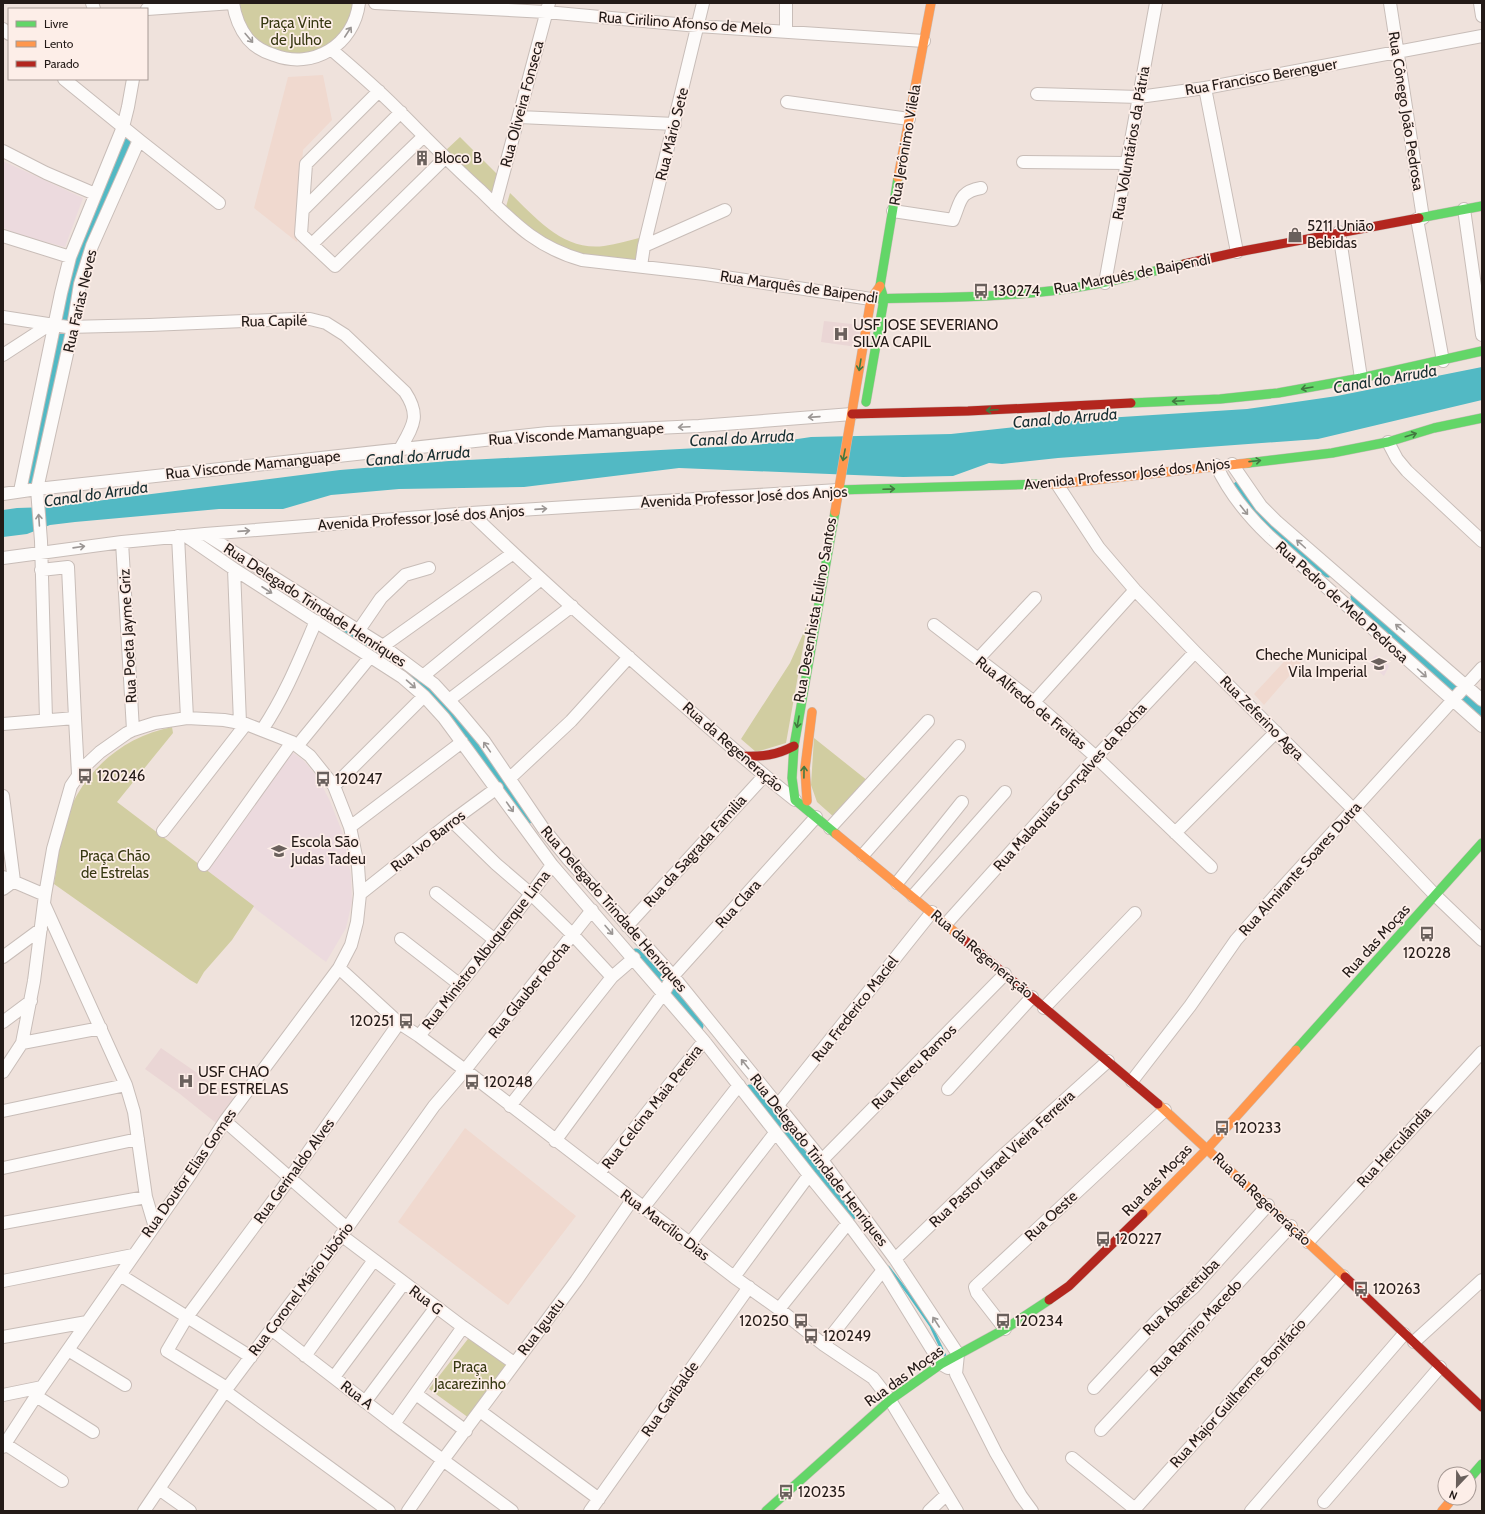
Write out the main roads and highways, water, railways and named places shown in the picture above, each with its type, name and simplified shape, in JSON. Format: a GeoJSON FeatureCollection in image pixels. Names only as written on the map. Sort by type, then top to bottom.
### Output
{"type":"FeatureCollection","features":[{"type":"Feature","properties":{"kind":"main road","name":"Rua Jerônimo Vilela"},"geometry":{"type":"LineString","coordinates":[[860,416],[871,299],[880,286],[892,211],[931,3]]}},
{"type":"Feature","properties":{"kind":"main road","name":"Rua Marquês de Baipendi"},"geometry":{"type":"LineString","coordinates":[[871,299],[980,296],[1074,288],[1237,252],[1339,232],[1420,219],[1482,206]]}},
{"type":"Feature","properties":{"kind":"main road","name":"Rua Jerônimo Vilela"},"geometry":{"type":"LineString","coordinates":[[860,416],[884,298],[880,286]]}},
{"type":"Feature","properties":{"kind":"main road"},"geometry":{"type":"LineString","coordinates":[[860,416],[1220,399],[1278,393],[1361,378],[1443,361],[1482,351]]}},
{"type":"Feature","properties":{"kind":"main road","name":"Rua Desenhista Eulino Santos"},"geometry":{"type":"LineString","coordinates":[[795,800],[792,778],[794,746],[845,486],[850,428],[860,416]]}},
{"type":"Feature","properties":{"kind":"main road","name":"Avenida Professor José dos Anjos"},"geometry":{"type":"LineString","coordinates":[[845,486],[1057,484],[1332,453],[1388,442],[1434,428],[1482,418]]}},
{"type":"Feature","properties":{"kind":"main road","name":"Rua Desenhista Eulino Santos"},"geometry":{"type":"LineString","coordinates":[[845,486],[848,500]]}},
{"type":"Feature","properties":{"kind":"main road","name":"Rua Desenhista Eulino Santos"},"geometry":{"type":"LineString","coordinates":[[812,814],[804,786],[804,764],[813,704]]}},
{"type":"Feature","properties":{"kind":"main road"},"geometry":{"type":"LineString","coordinates":[[743,756],[761,758],[772,757],[794,746]]}},
{"type":"Feature","properties":{"kind":"main road","name":"Rua da Regeneração"},"geometry":{"type":"LineString","coordinates":[[795,800],[913,896],[1166,1110],[1482,1407]]}},
{"type":"Feature","properties":{"kind":"main road","name":"Rua das Moças"},"geometry":{"type":"LineString","coordinates":[[766,1511],[890,1400],[941,1364],[1005,1329],[1069,1286],[1128,1230],[1208,1148],[1482,843]]}},
{"type":"Feature","properties":{"kind":"water"},"geometry":{"type":"Polygon","coordinates":[[[1482,367],[1482,400],[1318,439],[1058,458],[1002,464],[989,463],[953,476],[903,477],[679,468],[524,487],[399,489],[331,495],[283,509],[219,509],[75,522],[50,525],[27,534],[3,537],[3,510],[49,507],[340,470],[449,461],[756,445],[811,437],[951,434],[1090,419],[1247,409],[1337,396],[1482,367]]]}},
{"type":"Feature","properties":{"kind":"waterway"},"geometry":{"type":"LineString","coordinates":[[29,480],[78,254],[125,142]]}},
{"type":"Feature","properties":{"kind":"waterway"},"geometry":{"type":"LineString","coordinates":[[1238,487],[1251,509],[1264,522],[1288,540],[1299,552],[1328,572]]}},
{"type":"Feature","properties":{"kind":"waterway"},"geometry":{"type":"LineString","coordinates":[[1356,597],[1482,715]]}},
{"type":"Feature","properties":{"kind":"waterway"},"geometry":{"type":"LineString","coordinates":[[338,624],[379,651],[422,684],[451,716],[526,820]]}},
{"type":"Feature","properties":{"kind":"waterway"},"geometry":{"type":"LineString","coordinates":[[636,954],[668,989],[698,1026]]}},
{"type":"Feature","properties":{"kind":"waterway"},"geometry":{"type":"LineString","coordinates":[[750,1090],[850,1216]]}},
{"type":"Feature","properties":{"kind":"waterway"},"geometry":{"type":"LineString","coordinates":[[888,1267],[931,1326],[945,1356]]}},
{"type":"Feature","properties":{"kind":"place","name":"Bloco B"},"geometry":{"type":"Point","coordinates":[422,158]}},
{"type":"Feature","properties":{"kind":"place","name":"5211 União Bebidas"},"geometry":{"type":"Point","coordinates":[1295,235]}},
{"type":"Feature","properties":{"kind":"place","name":"130274"},"geometry":{"type":"Point","coordinates":[981,291]}},
{"type":"Feature","properties":{"kind":"place","name":"USF JOSE SEVERIANO SILVA CAPIL"},"geometry":{"type":"Point","coordinates":[841,334]}},
{"type":"Feature","properties":{"kind":"place","name":"Cheche Municipal Vila Imperial"},"geometry":{"type":"Point","coordinates":[1379,664]}},
{"type":"Feature","properties":{"kind":"place","name":"120246"},"geometry":{"type":"Point","coordinates":[85,776]}},
{"type":"Feature","properties":{"kind":"place","name":"120247"},"geometry":{"type":"Point","coordinates":[323,779]}},
{"type":"Feature","properties":{"kind":"place","name":"Escola São Judas Tadeu"},"geometry":{"type":"Point","coordinates":[279,851]}},
{"type":"Feature","properties":{"kind":"place","name":"120228"},"geometry":{"type":"Point","coordinates":[1427,934]}},
{"type":"Feature","properties":{"kind":"place","name":"120251"},"geometry":{"type":"Point","coordinates":[406,1021]}},
{"type":"Feature","properties":{"kind":"place","name":"USF CHAO DE ESTRELAS"},"geometry":{"type":"Point","coordinates":[186,1081]}},
{"type":"Feature","properties":{"kind":"place","name":"120248"},"geometry":{"type":"Point","coordinates":[472,1082]}},
{"type":"Feature","properties":{"kind":"place","name":"120233"},"geometry":{"type":"Point","coordinates":[1222,1128]}},
{"type":"Feature","properties":{"kind":"place","name":"120227"},"geometry":{"type":"Point","coordinates":[1103,1239]}},
{"type":"Feature","properties":{"kind":"place","name":"120263"},"geometry":{"type":"Point","coordinates":[1361,1289]}},
{"type":"Feature","properties":{"kind":"place","name":"120250"},"geometry":{"type":"Point","coordinates":[801,1321]}},
{"type":"Feature","properties":{"kind":"place","name":"120234"},"geometry":{"type":"Point","coordinates":[1003,1321]}},
{"type":"Feature","properties":{"kind":"place","name":"120249"},"geometry":{"type":"Point","coordinates":[811,1336]}},
{"type":"Feature","properties":{"kind":"place","name":"120235"},"geometry":{"type":"Point","coordinates":[786,1492]}},
{"type":"Feature","properties":{"kind":"park label","name":"Praça Vinte de Julho"},"geometry":{"type":"Point","coordinates":[296,32]}},
{"type":"Feature","properties":{"kind":"park label","name":"Praça Chão de Estrelas"},"geometry":{"type":"Point","coordinates":[115,864]}},
{"type":"Feature","properties":{"kind":"park label","name":"Praça Jacarezinho"},"geometry":{"type":"Point","coordinates":[470,1376]}},
{"type":"Feature","properties":{"kind":"water label","name":"Canal do Arruda"},"geometry":{"type":"Point","coordinates":[1385,379]}},
{"type":"Feature","properties":{"kind":"water label","name":"Canal do Arruda"},"geometry":{"type":"Point","coordinates":[1065,418]}},
{"type":"Feature","properties":{"kind":"water label","name":"Canal do Arruda"},"geometry":{"type":"Point","coordinates":[742,438]}},
{"type":"Feature","properties":{"kind":"water label","name":"Canal do Arruda"},"geometry":{"type":"Point","coordinates":[418,456]}},
{"type":"Feature","properties":{"kind":"water label","name":"Canal do Arruda"},"geometry":{"type":"Point","coordinates":[96,494]}}]}
